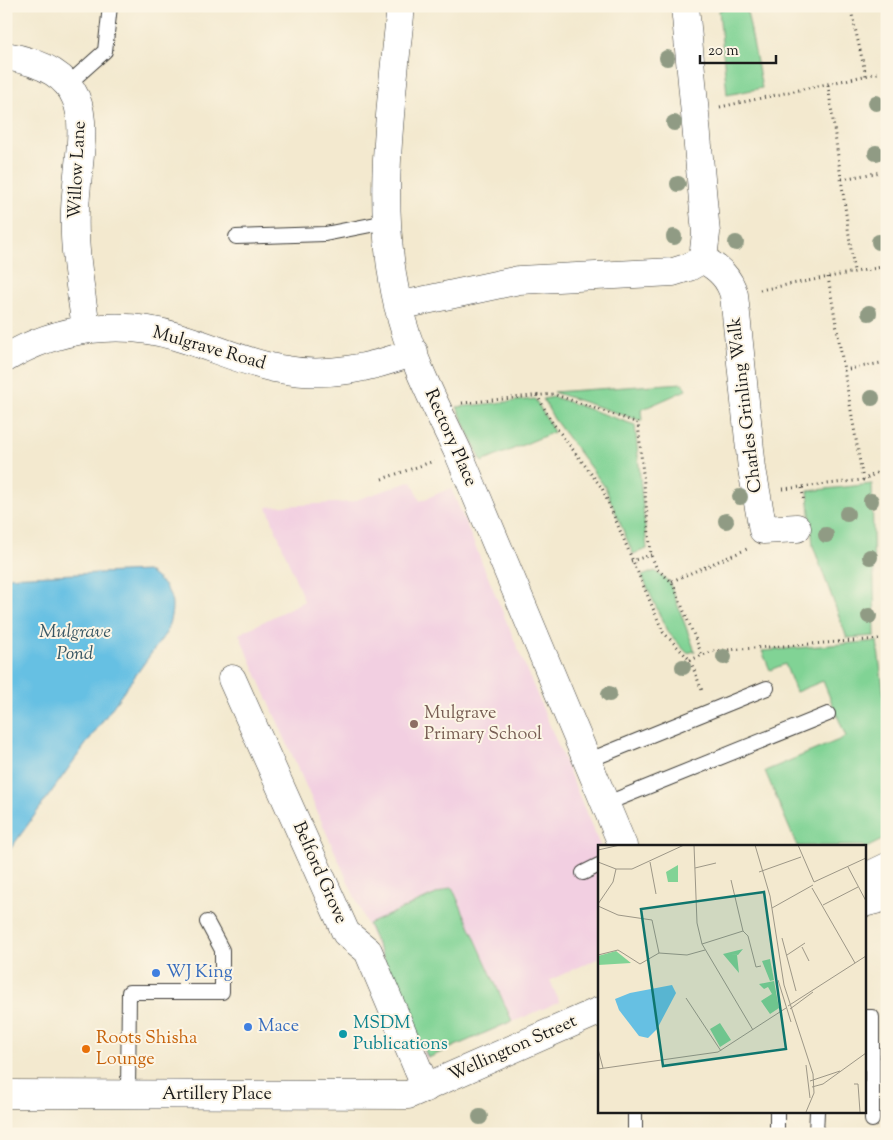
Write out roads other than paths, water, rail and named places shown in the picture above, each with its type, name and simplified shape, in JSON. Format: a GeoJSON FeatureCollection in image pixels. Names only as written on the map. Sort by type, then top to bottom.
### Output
{"type":"FeatureCollection","features":[{"type":"Feature","properties":{"kind":"street","name":"Rectory Place"},"geometry":{"type":"LineString","coordinates":[[401,6],[387,152],[386,222],[398,306],[438,412],[458,452],[623,845]]}},
{"type":"Feature","properties":{"kind":"street"},"geometry":{"type":"LineString","coordinates":[[398,306],[519,280],[673,272],[689,267],[703,259],[706,233],[685,6]]}},
{"type":"Feature","properties":{"kind":"street","name":"Willow Lane"},"geometry":{"type":"LineString","coordinates":[[6,56],[39,63],[55,72],[68,85],[82,115],[82,140],[75,218],[86,328]]}},
{"type":"Feature","properties":{"kind":"street","name":"Charles Grinling Walk"},"geometry":{"type":"LineString","coordinates":[[703,259],[718,268],[730,281],[734,295],[752,469],[763,530],[797,528]]}},
{"type":"Feature","properties":{"kind":"street","name":"Mulgrave Road"},"geometry":{"type":"LineString","coordinates":[[6,358],[36,342],[86,328],[142,330],[176,336],[247,362],[281,370],[319,373],[352,370],[382,364],[414,352]]}},
{"type":"Feature","properties":{"kind":"street","name":"Belford Grove"},"geometry":{"type":"LineString","coordinates":[[232,680],[346,933],[368,951],[426,1088]]}},
{"type":"Feature","properties":{"kind":"street"},"geometry":{"type":"LineString","coordinates":[[866,877],[887,867]]}},
{"type":"Feature","properties":{"kind":"street"},"geometry":{"type":"LineString","coordinates":[[866,902],[887,897]]}},
{"type":"Feature","properties":{"kind":"street","name":"Wellington Street"},"geometry":{"type":"LineString","coordinates":[[426,1088],[598,1011]]}},
{"type":"Feature","properties":{"kind":"street","name":"Artillery Place"},"geometry":{"type":"LineString","coordinates":[[6,1094],[390,1096],[408,1094],[426,1088]]}},
{"type":"Feature","properties":{"kind":"lane"},"geometry":{"type":"LineString","coordinates":[[68,85],[105,51],[110,6]]}},
{"type":"Feature","properties":{"kind":"lane"},"geometry":{"type":"LineString","coordinates":[[236,237],[325,234],[386,222]]}},
{"type":"Feature","properties":{"kind":"lane"},"geometry":{"type":"LineString","coordinates":[[586,761],[768,688]]}},
{"type":"Feature","properties":{"kind":"lane"},"geometry":{"type":"LineString","coordinates":[[604,804],[828,714]]}},
{"type":"Feature","properties":{"kind":"lane"},"geometry":{"type":"LineString","coordinates":[[583,872],[598,865]]}},
{"type":"Feature","properties":{"kind":"lane"},"geometry":{"type":"LineString","coordinates":[[128,1094],[129,992],[222,992],[222,950],[207,922]]}},
{"type":"Feature","properties":{"kind":"lane"},"geometry":{"type":"LineString","coordinates":[[866,1017],[872,1017],[872,1120]]}},
{"type":"Feature","properties":{"kind":"lane"},"geometry":{"type":"LineString","coordinates":[[635,1112],[635,1134]]}},
{"type":"Feature","properties":{"kind":"lane"},"geometry":{"type":"LineString","coordinates":[[777,1112],[777,1134]]}},
{"type":"Feature","properties":{"kind":"lane"},"geometry":{"type":"LineString","coordinates":[[816,1134],[817,1112]]}},
{"type":"Feature","properties":{"kind":"water","name":"Mulgrave Pond"},"geometry":{"type":"Polygon","coordinates":[[[147,571],[163,584],[171,598],[171,613],[166,633],[6,855],[6,577],[147,571]]]}},
{"type":"Feature","properties":{"kind":"place","name":"Mulgrave Primary School"},"geometry":{"type":"Point","coordinates":[414,724]}},
{"type":"Feature","properties":{"kind":"place","name":"WJ King"},"geometry":{"type":"Point","coordinates":[156,973]}},
{"type":"Feature","properties":{"kind":"place","name":"Mace"},"geometry":{"type":"Point","coordinates":[248,1027]}},
{"type":"Feature","properties":{"kind":"place","name":"MSDM Publications"},"geometry":{"type":"Point","coordinates":[343,1034]}},
{"type":"Feature","properties":{"kind":"place","name":"Roots Shisha Lounge"},"geometry":{"type":"Point","coordinates":[86,1049]}}]}
